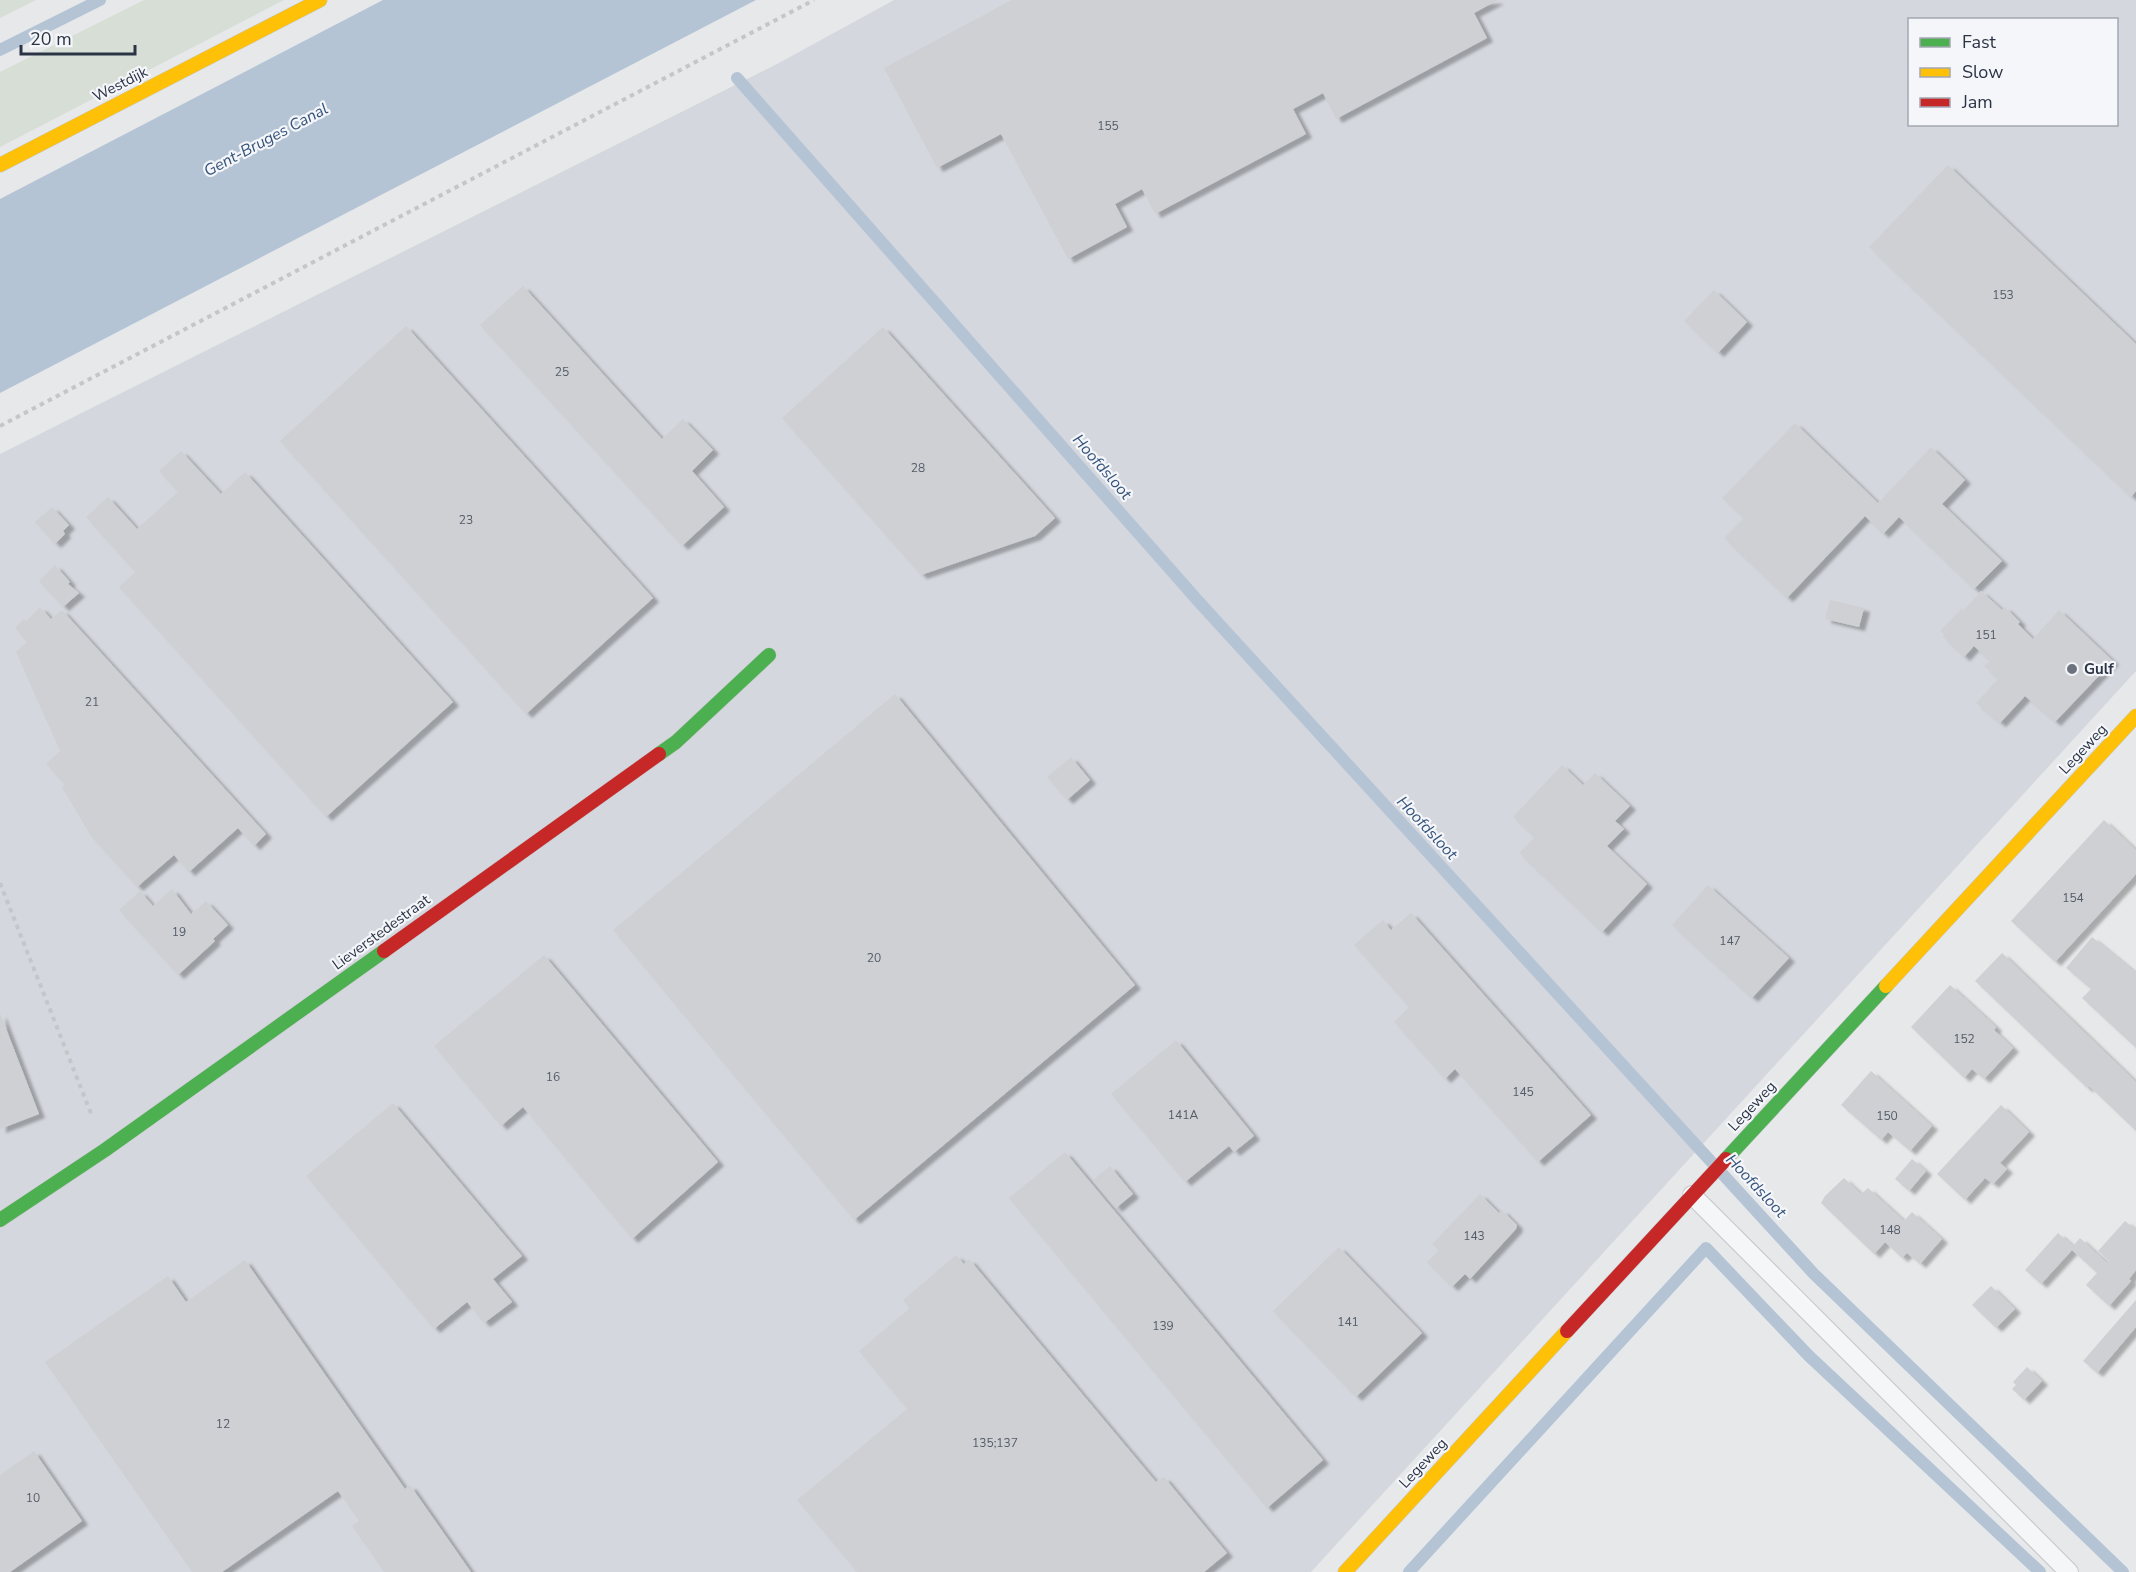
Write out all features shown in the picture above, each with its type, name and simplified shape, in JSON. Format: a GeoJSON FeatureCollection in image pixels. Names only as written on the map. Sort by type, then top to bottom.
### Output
{"type":"FeatureCollection","features":[{"type":"Feature","properties":{"kind":"street","name":"Westdijk"},"geometry":{"type":"LineString","coordinates":[[0,165],[320,0]]}},
{"type":"Feature","properties":{"kind":"street","name":"Lieverstedestraat"},"geometry":{"type":"LineString","coordinates":[[0,1220],[105,1150],[676,742],[769,655]]}},
{"type":"Feature","properties":{"kind":"street","name":"Legeweg"},"geometry":{"type":"LineString","coordinates":[[1345,1572],[2136,716]]}},
{"type":"Feature","properties":{"kind":"lane"},"geometry":{"type":"LineString","coordinates":[[1692,1195],[2069,1572]]}},
{"type":"Feature","properties":{"kind":"path"},"geometry":{"type":"LineString","coordinates":[[0,426],[814,0]]}},
{"type":"Feature","properties":{"kind":"path"},"geometry":{"type":"LineString","coordinates":[[0,883],[105,1150]]}},
{"type":"Feature","properties":{"kind":"shaded area"},"geometry":{"type":"Polygon","coordinates":[[[0,0],[36,0],[0,18],[0,0]]]}},
{"type":"Feature","properties":{"kind":"shaded area"},"geometry":{"type":"Polygon","coordinates":[[[144,0],[284,0],[0,147],[0,72],[144,0]]]}},
{"type":"Feature","properties":{"kind":"shaded area"},"geometry":{"type":"Polygon","coordinates":[[[894,0],[2136,0],[2136,671],[1311,1572],[0,1572],[0,454],[779,63],[894,0]]]}},
{"type":"Feature","properties":{"kind":"water","name":"Gent-Bruges Canal"},"geometry":{"type":"Polygon","coordinates":[[[383,0],[756,0],[0,393],[0,199],[383,0]]]}},
{"type":"Feature","properties":{"kind":"building"},"geometry":{"type":"Polygon","coordinates":[[[1012,0],[1498,0],[1474,13],[1487,38],[1336,119],[1323,93],[1293,109],[1306,134],[1155,214],[1142,189],[1115,204],[1127,227],[1068,259],[1001,134],[937,168],[884,68],[1012,0]]]}},
{"type":"Feature","properties":{"kind":"building"},"geometry":{"type":"Polygon","coordinates":[[[1948,165],[2136,344],[2136,491],[2131,497],[1869,247],[1948,165]]]}},
{"type":"Feature","properties":{"kind":"building"},"geometry":{"type":"Polygon","coordinates":[[[523,286],[662,439],[683,419],[713,450],[692,471],[724,507],[682,546],[480,325],[523,286]]]}},
{"type":"Feature","properties":{"kind":"building"},"geometry":{"type":"Polygon","coordinates":[[[1714,290],[1747,322],[1718,353],[1684,321],[1714,290]]]}},
{"type":"Feature","properties":{"kind":"building"},"geometry":{"type":"Polygon","coordinates":[[[406,326],[653,598],[526,714],[280,441],[406,326]]]}},
{"type":"Feature","properties":{"kind":"building"},"geometry":{"type":"Polygon","coordinates":[[[883,327],[1055,518],[1035,536],[921,575],[782,418],[883,327]]]}},
{"type":"Feature","properties":{"kind":"building"},"geometry":{"type":"Polygon","coordinates":[[[1795,423],[1878,503],[1931,447],[1965,480],[1942,504],[2002,561],[1974,589],[1899,517],[1883,534],[1865,516],[1787,598],[1724,538],[1744,518],[1722,498],[1795,423]]]}},
{"type":"Feature","properties":{"kind":"building"},"geometry":{"type":"Polygon","coordinates":[[[181,451],[221,494],[245,472],[453,702],[326,817],[119,587],[135,572],[86,517],[108,497],[137,529],[178,492],[159,471],[181,451]]]}},
{"type":"Feature","properties":{"kind":"building"},"geometry":{"type":"Polygon","coordinates":[[[52,507],[69,525],[63,531],[65,534],[55,544],[35,522],[52,507]]]}},
{"type":"Feature","properties":{"kind":"building"},"geometry":{"type":"Polygon","coordinates":[[[55,565],[70,582],[68,584],[79,593],[63,607],[39,581],[55,565]]]}},
{"type":"Feature","properties":{"kind":"building"},"geometry":{"type":"Polygon","coordinates":[[[1981,591],[2002,610],[2005,607],[2033,639],[2059,610],[2113,661],[2055,722],[2025,696],[2000,723],[1976,703],[1998,679],[1984,666],[1990,661],[1974,646],[1964,657],[1943,637],[1944,634],[1940,631],[1981,591]]]}},
{"type":"Feature","properties":{"kind":"building"},"geometry":{"type":"Polygon","coordinates":[[[1830,600],[1864,608],[1859,627],[1825,619],[1830,600]]]}},
{"type":"Feature","properties":{"kind":"building"},"geometry":{"type":"Polygon","coordinates":[[[40,607],[51,619],[62,610],[266,834],[254,846],[238,828],[189,872],[174,855],[137,887],[91,836],[62,787],[65,784],[46,764],[60,751],[16,652],[27,642],[15,628],[40,607]]]}},
{"type":"Feature","properties":{"kind":"building"},"geometry":{"type":"Polygon","coordinates":[[[895,694],[1135,985],[854,1220],[613,930],[895,694]]]}},
{"type":"Feature","properties":{"kind":"building"},"geometry":{"type":"Polygon","coordinates":[[[1071,757],[1090,780],[1067,800],[1047,777],[1071,757]]]}},
{"type":"Feature","properties":{"kind":"building"},"geometry":{"type":"Polygon","coordinates":[[[1562,765],[1583,785],[1595,773],[1630,806],[1615,821],[1624,829],[1607,846],[1647,884],[1602,932],[1519,853],[1535,837],[1513,817],[1562,765]]]}},
{"type":"Feature","properties":{"kind":"building"},"geometry":{"type":"Polygon","coordinates":[[[2104,820],[2136,850],[2136,874],[2055,962],[2011,921],[2104,820]]]}},
{"type":"Feature","properties":{"kind":"building"},"geometry":{"type":"Polygon","coordinates":[[[1708,885],[1789,958],[1752,998],[1672,925],[1708,885]]]}},
{"type":"Feature","properties":{"kind":"building"},"geometry":{"type":"Polygon","coordinates":[[[172,889],[191,914],[206,901],[228,925],[213,939],[215,941],[178,975],[119,910],[140,891],[153,906],[172,889]]]}},
{"type":"Feature","properties":{"kind":"building"},"geometry":{"type":"Polygon","coordinates":[[[1411,913],[1591,1115],[1538,1162],[1455,1069],[1445,1079],[1394,1022],[1409,1007],[1354,945],[1383,920],[1391,930],[1411,913]]]}},
{"type":"Feature","properties":{"kind":"building"},"geometry":{"type":"Polygon","coordinates":[[[2092,937],[2136,973],[2136,1048],[2082,998],[2091,989],[2066,968],[2092,937]]]}},
{"type":"Feature","properties":{"kind":"building"},"geometry":{"type":"Polygon","coordinates":[[[2002,953],[2136,1082],[2136,1131],[2089,1086],[2087,1088],[1975,981],[2002,953]]]}},
{"type":"Feature","properties":{"kind":"building"},"geometry":{"type":"Polygon","coordinates":[[[544,955],[718,1162],[632,1239],[523,1107],[501,1126],[434,1046],[544,955]]]}},
{"type":"Feature","properties":{"kind":"building"},"geometry":{"type":"Polygon","coordinates":[[[1950,985],[1996,1027],[1994,1030],[2013,1048],[1984,1079],[1972,1069],[1964,1078],[1911,1027],[1950,985]]]}},
{"type":"Feature","properties":{"kind":"building"},"geometry":{"type":"Polygon","coordinates":[[[0,1013],[39,1114],[0,1129],[0,1013]]]}},
{"type":"Feature","properties":{"kind":"building"},"geometry":{"type":"Polygon","coordinates":[[[1176,1040],[1254,1136],[1234,1152],[1229,1146],[1185,1182],[1111,1094],[1176,1040]]]}},
{"type":"Feature","properties":{"kind":"building"},"geometry":{"type":"Polygon","coordinates":[[[1871,1071],[1932,1126],[1910,1151],[1888,1132],[1881,1140],[1841,1105],[1871,1071]]]}},
{"type":"Feature","properties":{"kind":"building"},"geometry":{"type":"Polygon","coordinates":[[[393,1103],[522,1256],[493,1279],[512,1302],[484,1323],[467,1302],[434,1329],[306,1176],[393,1103]]]}},
{"type":"Feature","properties":{"kind":"building"},"geometry":{"type":"Polygon","coordinates":[[[2001,1105],[2029,1132],[2000,1163],[2007,1169],[1993,1184],[1985,1178],[1965,1200],[1937,1174],[2001,1105]]]}},
{"type":"Feature","properties":{"kind":"building"},"geometry":{"type":"Polygon","coordinates":[[[1065,1152],[1323,1460],[1267,1508],[1009,1198],[1065,1152]]]}},
{"type":"Feature","properties":{"kind":"building"},"geometry":{"type":"Polygon","coordinates":[[[1912,1159],[1926,1171],[1909,1191],[1895,1179],[1912,1159]]]}},
{"type":"Feature","properties":{"kind":"building"},"geometry":{"type":"Polygon","coordinates":[[[1110,1166],[1133,1194],[1116,1208],[1093,1180],[1110,1166]]]}},
{"type":"Feature","properties":{"kind":"building"},"geometry":{"type":"Polygon","coordinates":[[[1844,1178],[1861,1194],[1868,1188],[1904,1221],[1912,1212],[1942,1239],[1920,1264],[1907,1253],[1902,1258],[1885,1242],[1874,1254],[1821,1203],[1844,1178]]]}},
{"type":"Feature","properties":{"kind":"building"},"geometry":{"type":"Polygon","coordinates":[[[1480,1194],[1499,1213],[1502,1210],[1517,1225],[1516,1229],[1470,1279],[1465,1274],[1452,1287],[1427,1262],[1439,1250],[1432,1244],[1480,1194]]]}},
{"type":"Feature","properties":{"kind":"building"},"geometry":{"type":"Polygon","coordinates":[[[2125,1221],[2136,1230],[2136,1270],[2129,1279],[2131,1281],[2109,1306],[2086,1285],[2097,1273],[2072,1250],[2041,1284],[2025,1270],[2058,1233],[2073,1246],[2080,1238],[2107,1263],[2109,1261],[2098,1251],[2125,1221]]]}},
{"type":"Feature","properties":{"kind":"building"},"geometry":{"type":"Polygon","coordinates":[[[1339,1247],[1422,1333],[1356,1397],[1273,1311],[1339,1247]]]}},
{"type":"Feature","properties":{"kind":"building"},"geometry":{"type":"Polygon","coordinates":[[[956,1255],[964,1264],[969,1259],[1156,1482],[1164,1477],[1227,1553],[1204,1572],[857,1572],[797,1500],[907,1409],[859,1351],[910,1308],[903,1300],[956,1255]]]}},
{"type":"Feature","properties":{"kind":"building"},"geometry":{"type":"Polygon","coordinates":[[[245,1260],[405,1489],[410,1485],[471,1572],[384,1572],[352,1526],[359,1521],[338,1491],[222,1572],[192,1572],[45,1362],[168,1276],[186,1302],[245,1260]]]}},
{"type":"Feature","properties":{"kind":"building"},"geometry":{"type":"Polygon","coordinates":[[[1991,1286],[2015,1309],[1996,1328],[1972,1305],[1991,1286]]]}},
{"type":"Feature","properties":{"kind":"building"},"geometry":{"type":"Polygon","coordinates":[[[2136,1300],[2136,1327],[2097,1373],[2083,1361],[2136,1300]]]}},
{"type":"Feature","properties":{"kind":"building"},"geometry":{"type":"Polygon","coordinates":[[[2027,1367],[2042,1381],[2024,1400],[2012,1389],[2016,1385],[2013,1382],[2027,1367]]]}},
{"type":"Feature","properties":{"kind":"building"},"geometry":{"type":"Polygon","coordinates":[[[34,1451],[82,1521],[10,1572],[0,1572],[0,1475],[34,1451]]]}},
{"type":"Feature","properties":{"kind":"waterway"},"geometry":{"type":"LineString","coordinates":[[0,50],[100,0]]}},
{"type":"Feature","properties":{"kind":"waterway","name":"Hoofdsloot"},"geometry":{"type":"LineString","coordinates":[[737,78],[1199,602],[1814,1274],[2123,1572]]}},
{"type":"Feature","properties":{"kind":"waterway"},"geometry":{"type":"LineString","coordinates":[[1409,1572],[1706,1248],[1809,1356],[2040,1572]]}},
{"type":"Feature","properties":{"kind":"traffic: fast"},"geometry":{"type":"LineString","coordinates":[[659,754],[676,742],[769,655]]}},
{"type":"Feature","properties":{"kind":"traffic: fast"},"geometry":{"type":"LineString","coordinates":[[0,1220],[105,1150],[384,951]]}},
{"type":"Feature","properties":{"kind":"traffic: fast"},"geometry":{"type":"LineString","coordinates":[[1726,1159],[1886,986]]}},
{"type":"Feature","properties":{"kind":"traffic: slow"},"geometry":{"type":"LineString","coordinates":[[0,165],[320,0]]}},
{"type":"Feature","properties":{"kind":"traffic: slow"},"geometry":{"type":"LineString","coordinates":[[1886,986],[2136,716]]}},
{"type":"Feature","properties":{"kind":"traffic: slow"},"geometry":{"type":"LineString","coordinates":[[1345,1572],[1567,1331]]}},
{"type":"Feature","properties":{"kind":"traffic: jam"},"geometry":{"type":"LineString","coordinates":[[384,951],[659,754]]}},
{"type":"Feature","properties":{"kind":"traffic: jam"},"geometry":{"type":"LineString","coordinates":[[1567,1331],[1726,1159]]}},
{"type":"Feature","properties":{"kind":"place","name":"Gulf"},"geometry":{"type":"Point","coordinates":[2072,669]}}]}
